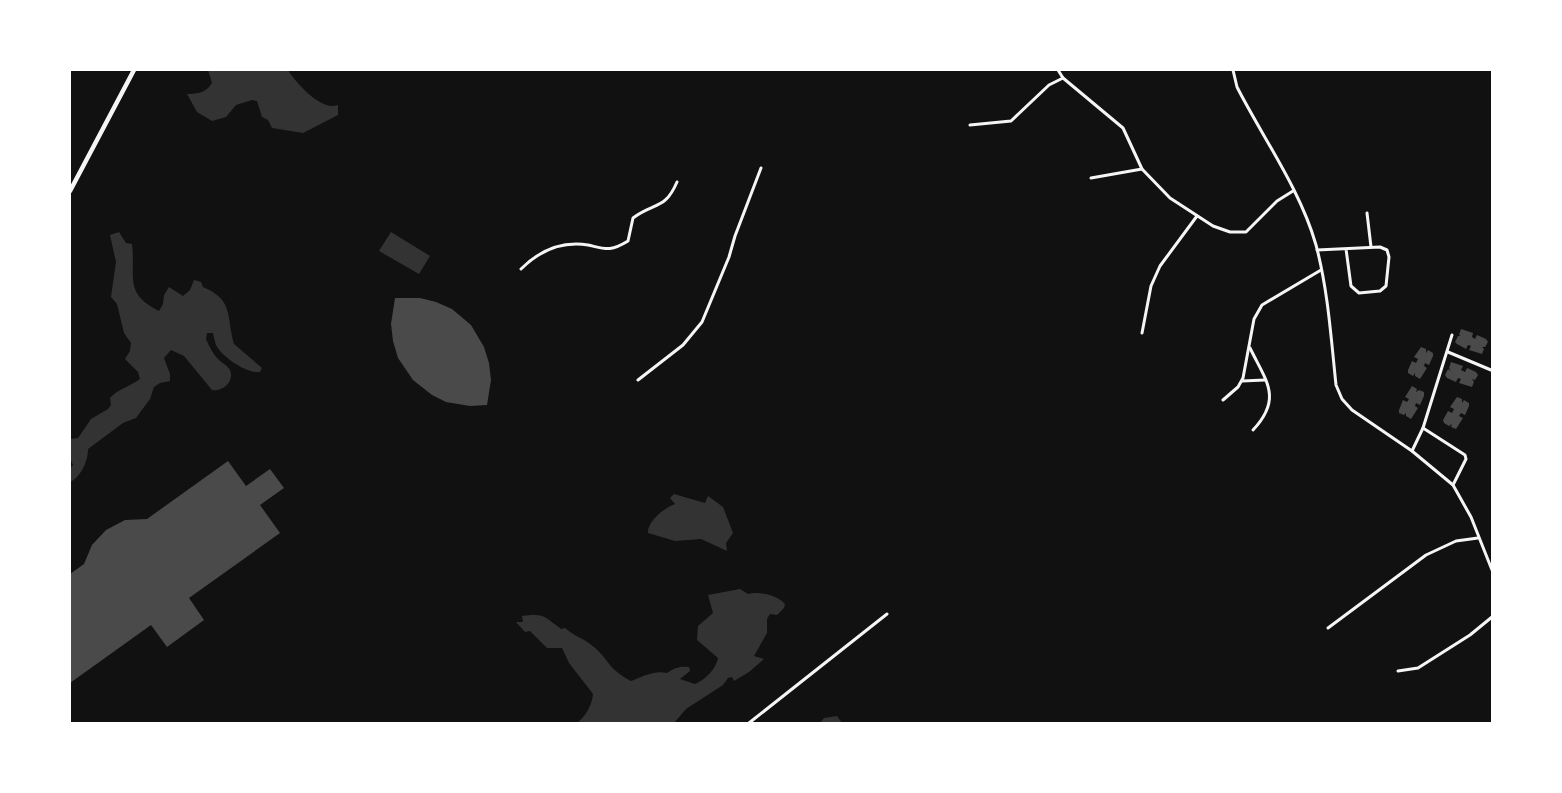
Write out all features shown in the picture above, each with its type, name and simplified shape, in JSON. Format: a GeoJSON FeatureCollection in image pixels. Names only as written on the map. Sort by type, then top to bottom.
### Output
{"type":"FeatureCollection","features":[{"type":"Feature","properties":{"kind":"street"},"geometry":{"type":"LineString","coordinates":[[70,191],[134,70]]}},
{"type":"Feature","properties":{"kind":"street"},"geometry":{"type":"LineString","coordinates":[[1058,70],[1063,78],[1123,128],[1142,169],[1170,198],[1214,226],[1230,232],[1246,232],[1277,202],[1293,191]]}},
{"type":"Feature","properties":{"kind":"street"},"geometry":{"type":"LineString","coordinates":[[1233,70],[1237,87],[1302,209],[1317,250],[1325,288],[1336,385],[1342,399],[1352,410],[1412,451],[1453,485],[1461,496],[1492,570]]}},
{"type":"Feature","properties":{"kind":"street"},"geometry":{"type":"LineString","coordinates":[[970,125],[1011,121],[1049,85],[1063,78]]}},
{"type":"Feature","properties":{"kind":"street"},"geometry":{"type":"LineString","coordinates":[[638,380],[683,346],[702,322],[726,265],[734,236],[761,168]]}},
{"type":"Feature","properties":{"kind":"street"},"geometry":{"type":"LineString","coordinates":[[1091,178],[1142,169]]}},
{"type":"Feature","properties":{"kind":"street"},"geometry":{"type":"LineString","coordinates":[[521,269],[530,260],[555,246],[588,246],[602,250],[621,245],[628,241],[633,218],[664,203],[672,195],[677,182]]}},
{"type":"Feature","properties":{"kind":"street"},"geometry":{"type":"LineString","coordinates":[[1367,213],[1371,247]]}},
{"type":"Feature","properties":{"kind":"street"},"geometry":{"type":"LineString","coordinates":[[1142,333],[1151,286],[1157,272],[1197,216]]}},
{"type":"Feature","properties":{"kind":"street"},"geometry":{"type":"LineString","coordinates":[[1317,250],[1346,248],[1371,247],[1380,247],[1387,250],[1389,257],[1386,286],[1380,291],[1358,293],[1351,286],[1346,248]]}},
{"type":"Feature","properties":{"kind":"street"},"geometry":{"type":"LineString","coordinates":[[1223,400],[1241,381],[1256,314],[1262,305],[1321,270]]}},
{"type":"Feature","properties":{"kind":"street"},"geometry":{"type":"LineString","coordinates":[[1412,451],[1423,428],[1452,335]]}},
{"type":"Feature","properties":{"kind":"street"},"geometry":{"type":"LineString","coordinates":[[1250,347],[1271,395],[1267,412],[1253,430]]}},
{"type":"Feature","properties":{"kind":"street"},"geometry":{"type":"LineString","coordinates":[[1448,352],[1491,370]]}},
{"type":"Feature","properties":{"kind":"street"},"geometry":{"type":"LineString","coordinates":[[1241,381],[1265,380]]}},
{"type":"Feature","properties":{"kind":"street"},"geometry":{"type":"LineString","coordinates":[[1423,428],[1465,455],[1466,459],[1453,485]]}},
{"type":"Feature","properties":{"kind":"street"},"geometry":{"type":"LineString","coordinates":[[1328,628],[1426,554],[1456,541],[1478,538]]}},
{"type":"Feature","properties":{"kind":"street"},"geometry":{"type":"LineString","coordinates":[[749,723],[887,614]]}},
{"type":"Feature","properties":{"kind":"street"},"geometry":{"type":"LineString","coordinates":[[1398,671],[1418,668],[1470,634],[1492,616]]}},
{"type":"Feature","properties":{"kind":"shaded area"},"geometry":{"type":"Polygon","coordinates":[[[208,70],[288,70],[303,89],[317,100],[332,106],[338,105],[338,115],[303,133],[272,128],[268,120],[262,117],[257,101],[252,100],[236,105],[226,117],[212,121],[197,112],[187,94],[195,94],[208,89],[212,83],[208,70]]]}},
{"type":"Feature","properties":{"kind":"shaded area"},"geometry":{"type":"Polygon","coordinates":[[[119,232],[126,243],[132,244],[134,283],[140,298],[159,311],[163,304],[164,295],[169,287],[183,296],[190,290],[194,280],[201,282],[203,287],[220,297],[224,303],[229,317],[234,344],[262,368],[260,372],[255,372],[235,364],[219,350],[213,333],[207,333],[206,339],[211,350],[230,370],[231,374],[227,385],[220,389],[212,390],[184,356],[171,350],[164,358],[170,374],[170,381],[160,383],[154,387],[150,399],[136,418],[123,423],[88,449],[87,459],[83,468],[74,480],[70,482],[70,469],[73,465],[70,458],[70,439],[78,438],[91,419],[108,409],[111,405],[110,398],[113,395],[140,379],[138,372],[125,359],[130,351],[131,343],[124,333],[117,304],[111,297],[116,262],[110,235],[119,232]]]}},
{"type":"Feature","properties":{"kind":"shaded area"},"geometry":{"type":"Polygon","coordinates":[[[391,232],[430,256],[419,274],[379,251],[391,232]]]}},
{"type":"Feature","properties":{"kind":"shaded area"},"geometry":{"type":"Polygon","coordinates":[[[674,494],[705,503],[708,496],[723,507],[733,533],[726,543],[727,551],[701,539],[675,541],[648,533],[654,519],[662,511],[675,504],[670,498],[674,494]]]}},
{"type":"Feature","properties":{"kind":"shaded area"},"geometry":{"type":"Polygon","coordinates":[[[740,589],[748,594],[768,594],[778,598],[785,604],[784,608],[777,615],[770,614],[767,619],[767,633],[754,656],[764,659],[749,672],[734,681],[732,677],[728,678],[723,685],[686,709],[674,723],[577,723],[588,710],[593,694],[569,663],[562,648],[547,648],[530,631],[525,632],[516,622],[523,622],[522,616],[543,616],[561,629],[565,628],[591,644],[613,669],[631,681],[653,673],[667,673],[677,668],[689,667],[690,671],[680,679],[695,684],[710,673],[718,658],[697,640],[698,626],[713,613],[708,595],[740,589]]]}},
{"type":"Feature","properties":{"kind":"shaded area"},"geometry":{"type":"Polygon","coordinates":[[[837,716],[842,723],[820,723],[824,718],[837,716]]]}},
{"type":"Feature","properties":{"kind":"building"},"geometry":{"type":"Polygon","coordinates":[[[395,298],[420,298],[436,302],[452,309],[471,325],[484,347],[489,363],[491,380],[487,405],[470,406],[446,402],[432,395],[413,380],[398,358],[393,341],[391,324],[395,298]]]}},
{"type":"Feature","properties":{"kind":"building"},"geometry":{"type":"Polygon","coordinates":[[[1461,329],[1473,333],[1472,337],[1475,339],[1477,335],[1486,339],[1488,342],[1485,347],[1482,347],[1484,349],[1482,354],[1469,350],[1471,346],[1468,345],[1466,349],[1455,342],[1458,336],[1461,336],[1459,335],[1461,329]]]}},
{"type":"Feature","properties":{"kind":"building"},"geometry":{"type":"Polygon","coordinates":[[[1421,347],[1426,349],[1426,353],[1428,350],[1433,353],[1433,356],[1429,365],[1425,363],[1424,366],[1427,368],[1420,379],[1415,376],[1415,373],[1413,376],[1408,373],[1408,370],[1412,361],[1416,363],[1418,359],[1414,357],[1421,347]]]}},
{"type":"Feature","properties":{"kind":"building"},"geometry":{"type":"Polygon","coordinates":[[[1451,362],[1463,366],[1461,370],[1465,372],[1467,368],[1476,372],[1478,375],[1475,380],[1472,379],[1474,382],[1472,387],[1459,383],[1461,379],[1458,378],[1456,382],[1447,378],[1445,375],[1448,369],[1451,371],[1449,368],[1451,362]]]}},
{"type":"Feature","properties":{"kind":"building"},"geometry":{"type":"Polygon","coordinates":[[[1412,386],[1417,389],[1416,392],[1419,390],[1424,392],[1424,396],[1420,405],[1416,403],[1415,406],[1418,408],[1411,419],[1406,416],[1406,413],[1404,415],[1399,413],[1399,410],[1403,400],[1407,402],[1409,399],[1405,397],[1412,386]]]}},
{"type":"Feature","properties":{"kind":"building"},"geometry":{"type":"Polygon","coordinates":[[[1457,397],[1462,399],[1462,403],[1464,400],[1469,403],[1469,406],[1465,415],[1461,413],[1459,416],[1463,418],[1456,429],[1451,427],[1452,424],[1449,426],[1444,423],[1443,420],[1448,411],[1452,413],[1454,409],[1450,407],[1457,397]]]}},
{"type":"Feature","properties":{"kind":"building"},"geometry":{"type":"Polygon","coordinates":[[[228,461],[246,486],[270,469],[284,488],[260,505],[280,533],[189,598],[204,620],[167,647],[151,625],[70,683],[70,574],[84,564],[92,545],[106,530],[125,520],[147,519],[228,461]]]}}]}
